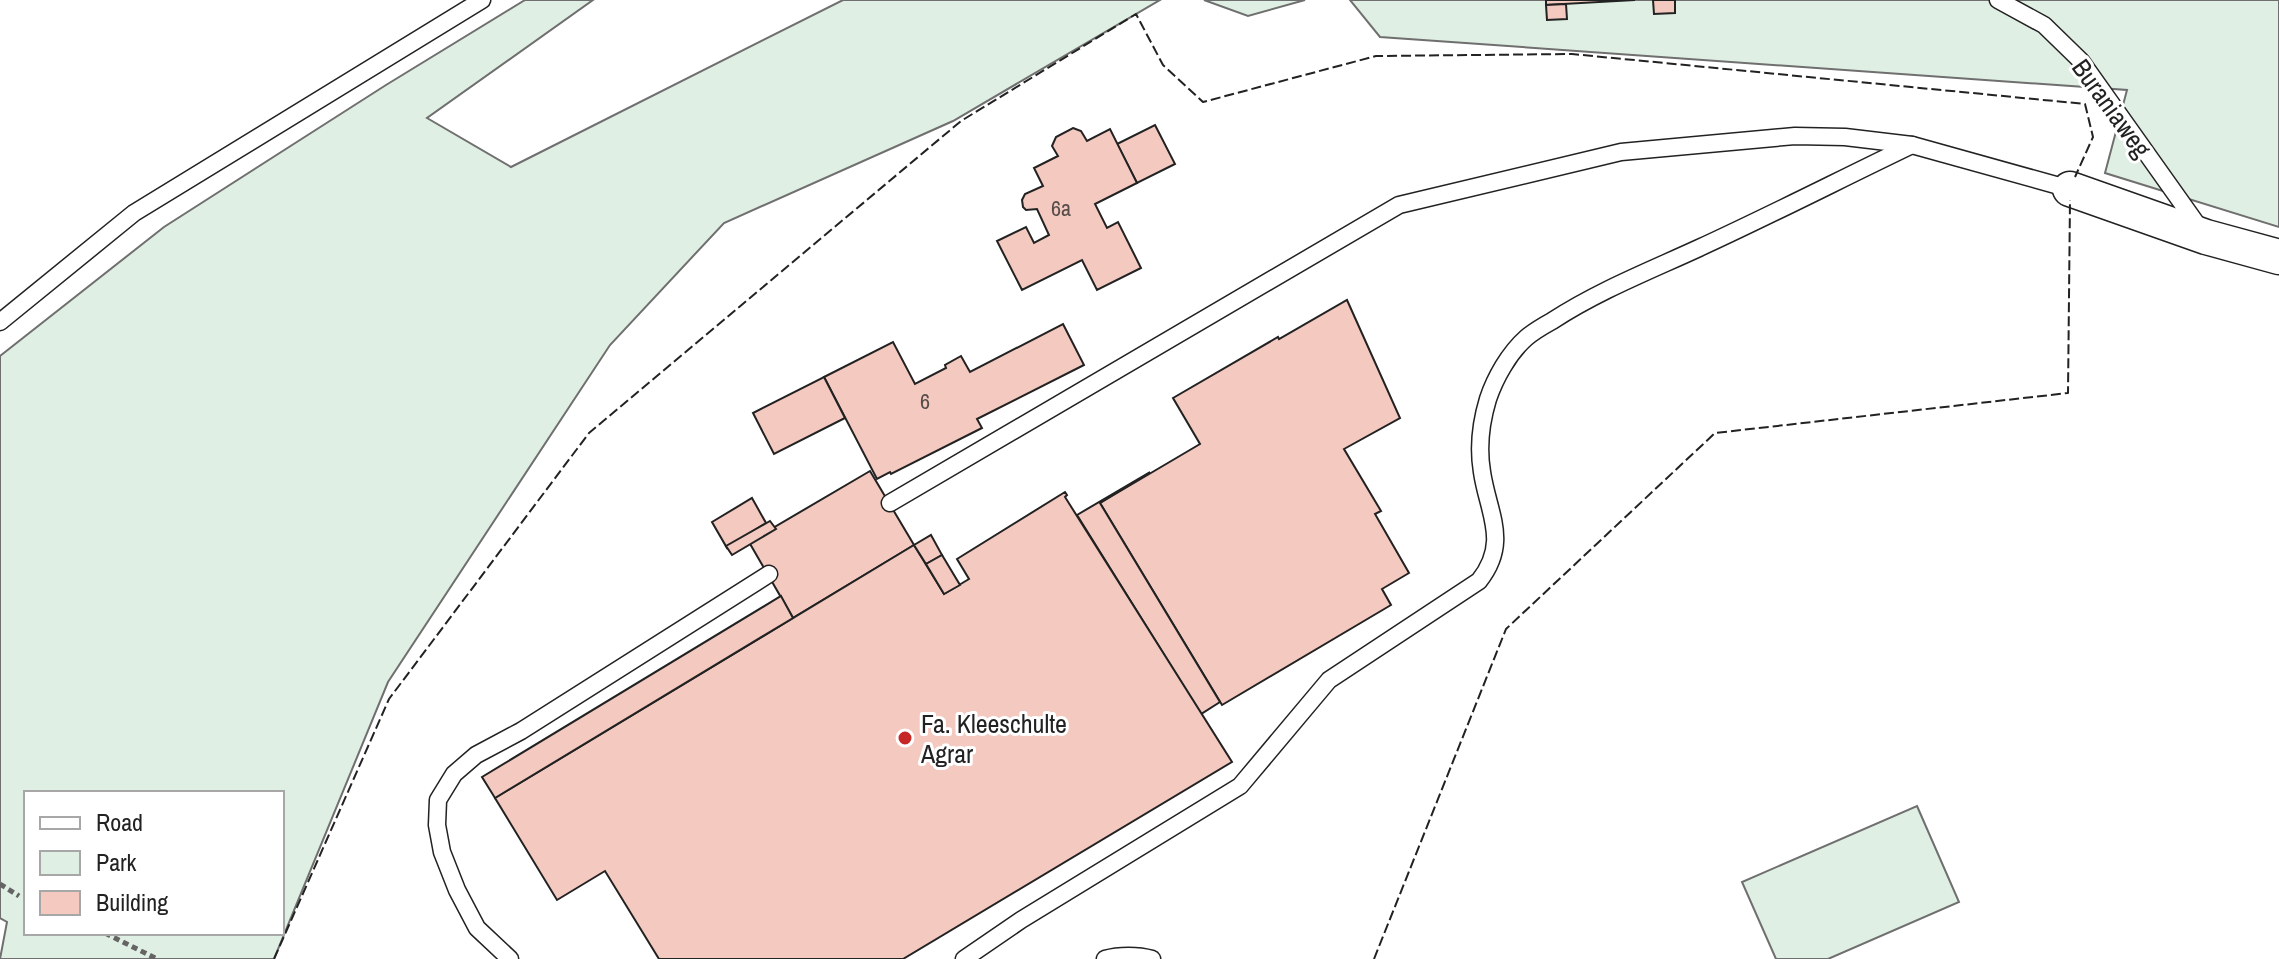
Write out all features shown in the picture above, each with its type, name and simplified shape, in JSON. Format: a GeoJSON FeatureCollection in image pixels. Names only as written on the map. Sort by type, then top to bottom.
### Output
{"type":"FeatureCollection","features":[{"type":"Feature","properties":{"kind":"street"},"geometry":{"type":"LineString","coordinates":[[2070,189],[2206,237],[2279,257]]}},
{"type":"Feature","properties":{"kind":"lane"},"geometry":{"type":"LineString","coordinates":[[0,322],[134,213],[482,0]]}},
{"type":"Feature","properties":{"kind":"lane","name":"Buraniaweg"},"geometry":{"type":"LineString","coordinates":[[1998,0],[2044,25],[2081,61],[2206,237]]}},
{"type":"Feature","properties":{"kind":"lane"},"geometry":{"type":"LineString","coordinates":[[890,503],[1399,205],[1621,152],[1795,136],[1845,137],[1912,145],[2070,189]]}},
{"type":"Feature","properties":{"kind":"lane"},"geometry":{"type":"LineString","coordinates":[[964,959],[1021,920],[1240,786],[1329,680],[1479,581],[1488,569],[1495,543],[1494,518],[1482,472],[1482,425],[1498,376],[1526,338],[1592,296],[1797,203],[1912,145]]}},
{"type":"Feature","properties":{"kind":"lane"},"geometry":{"type":"LineString","coordinates":[[510,959],[477,928],[442,852],[437,825],[438,800],[454,774],[476,755],[521,731],[769,574]]}},
{"type":"Feature","properties":{"kind":"lane"},"geometry":{"type":"LineString","coordinates":[[1105,959],[1152,959]]}},
{"type":"Feature","properties":{"kind":"path"},"geometry":{"type":"LineString","coordinates":[[0,884],[19,896]]}},
{"type":"Feature","properties":{"kind":"path"},"geometry":{"type":"LineString","coordinates":[[109,935],[157,959]]}},
{"type":"Feature","properties":{"kind":"green space"},"geometry":{"type":"Polygon","coordinates":[[[525,0],[593,0],[427,118],[511,167],[843,0],[1160,0],[953,121],[724,223],[610,345],[388,682],[284,935],[284,791],[24,791],[24,935],[284,935],[274,959],[0,959],[7,922],[0,918],[0,356],[164,227],[525,0]]]}},
{"type":"Feature","properties":{"kind":"green space"},"geometry":{"type":"Polygon","coordinates":[[[1204,0],[1305,0],[1248,16],[1204,0]]]}},
{"type":"Feature","properties":{"kind":"green space"},"geometry":{"type":"Polygon","coordinates":[[[1350,0],[2279,0],[2279,227],[2105,173],[2127,90],[1380,37],[1350,0]]]}},
{"type":"Feature","properties":{"kind":"green space"},"geometry":{"type":"Polygon","coordinates":[[[1917,806],[1959,902],[1828,959],[1776,959],[1742,882],[1917,806]]]}},
{"type":"Feature","properties":{"kind":"building"},"geometry":{"type":"Polygon","coordinates":[[[1546,0],[1635,0],[1546,5],[1546,0]]]}},
{"type":"Feature","properties":{"kind":"building"},"geometry":{"type":"Polygon","coordinates":[[[1653,0],[1675,0],[1675,13],[1654,14],[1653,0]]]}},
{"type":"Feature","properties":{"kind":"building"},"geometry":{"type":"Polygon","coordinates":[[[1566,4],[1567,19],[1547,20],[1546,5],[1566,4]]]}},
{"type":"Feature","properties":{"kind":"building"},"geometry":{"type":"Polygon","coordinates":[[[1155,125],[1175,164],[1137,183],[1117,144],[1155,125]]]}},
{"type":"Feature","properties":{"kind":"building"},"geometry":{"type":"Polygon","coordinates":[[[1073,128],[1081,131],[1087,141],[1110,129],[1137,183],[1095,204],[1107,228],[1118,222],[1141,268],[1097,290],[1082,260],[1022,290],[997,241],[1026,227],[1034,243],[1049,235],[1037,209],[1026,210],[1022,200],[1025,194],[1043,186],[1034,168],[1058,156],[1052,146],[1056,137],[1073,128]]]}},
{"type":"Feature","properties":{"kind":"building"},"geometry":{"type":"Polygon","coordinates":[[[1347,300],[1400,418],[1344,449],[1381,511],[1375,514],[1409,573],[1382,589],[1391,605],[1222,705],[1100,503],[1200,444],[1173,398],[1347,300]]]}},
{"type":"Feature","properties":{"kind":"building"},"geometry":{"type":"Polygon","coordinates":[[[1063,324],[1084,365],[977,419],[982,428],[877,479],[824,377],[893,342],[915,384],[946,368],[945,365],[961,356],[970,372],[1063,324]]]}},
{"type":"Feature","properties":{"kind":"building"},"geometry":{"type":"Polygon","coordinates":[[[824,377],[845,418],[774,454],[753,413],[824,377]]]}},
{"type":"Feature","properties":{"kind":"building"},"geometry":{"type":"Polygon","coordinates":[[[870,471],[914,545],[793,618],[749,542],[870,471]]]}},
{"type":"Feature","properties":{"kind":"building"},"geometry":{"type":"Polygon","coordinates":[[[1150,472],[1100,503],[1220,702],[1201,714],[1077,515],[1150,472]]]}},
{"type":"Feature","properties":{"kind":"building","name":"Fa. Kleeschulte Agrar"},"geometry":{"type":"Polygon","coordinates":[[[1065,492],[1065,497],[1232,762],[903,959],[659,959],[605,871],[557,900],[495,798],[914,545],[944,594],[969,579],[957,559],[1065,492]]]}},
{"type":"Feature","properties":{"kind":"building"},"geometry":{"type":"Polygon","coordinates":[[[752,498],[766,523],[727,548],[712,522],[752,498]]]}},
{"type":"Feature","properties":{"kind":"building"},"geometry":{"type":"Polygon","coordinates":[[[770,521],[776,529],[732,555],[726,546],[770,521]]]}},
{"type":"Feature","properties":{"kind":"building"},"geometry":{"type":"Polygon","coordinates":[[[931,535],[942,555],[926,564],[914,545],[931,535]]]}},
{"type":"Feature","properties":{"kind":"building"},"geometry":{"type":"Polygon","coordinates":[[[942,555],[960,585],[944,594],[926,564],[942,555]]]}},
{"type":"Feature","properties":{"kind":"building"},"geometry":{"type":"Polygon","coordinates":[[[781,596],[793,618],[495,798],[482,777],[781,596]]]}},
{"type":"Feature","properties":{"kind":"fence"},"geometry":{"type":"LineString","coordinates":[[274,959],[389,699],[589,433],[961,121],[1136,14],[1163,65],[1203,102],[1376,56],[1572,54],[2085,104],[2093,137],[2075,177]]}},
{"type":"Feature","properties":{"kind":"fence"},"geometry":{"type":"LineString","coordinates":[[1374,959],[1506,629],[1715,433],[2068,393],[2070,200]]}},
{"type":"Feature","properties":{"kind":"place","name":"Fa. Kleeschulte Agrar"},"geometry":{"type":"Point","coordinates":[905,738]}}]}
